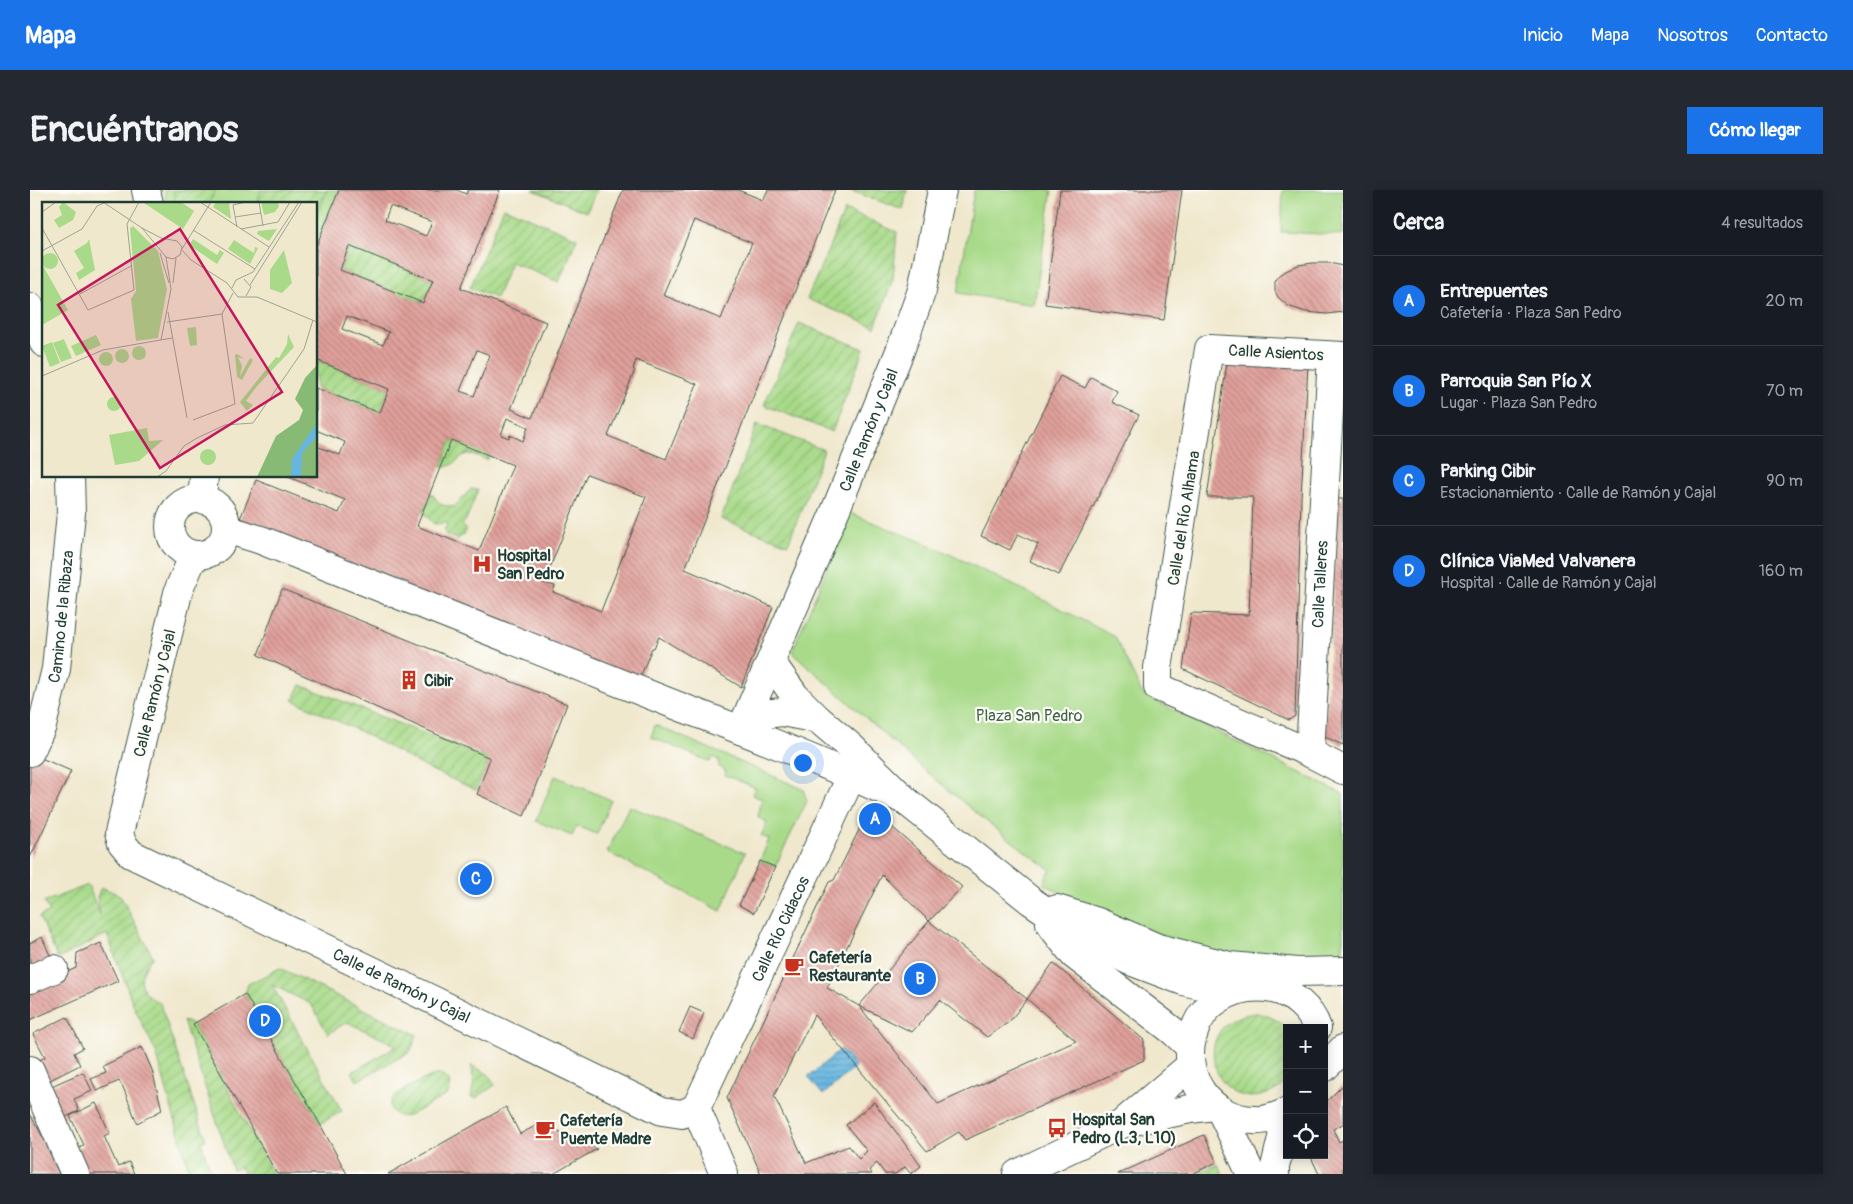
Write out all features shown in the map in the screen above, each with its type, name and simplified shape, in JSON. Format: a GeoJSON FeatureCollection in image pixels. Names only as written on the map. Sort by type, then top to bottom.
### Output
{"type":"FeatureCollection","features":[{"type":"Feature","properties":{"kind":"street","name":"Calle Ramón y Cajal"},"geometry":{"type":"LineString","coordinates":[[741,730],[836,509],[900,351],[922,290],[942,190]]}},
{"type":"Feature","properties":{"kind":"street"},"geometry":{"type":"LineString","coordinates":[[30,307],[42,338]]}},
{"type":"Feature","properties":{"kind":"street","name":"Calle Asientos"},"geometry":{"type":"LineString","coordinates":[[1209,349],[1338,356]]}},
{"type":"Feature","properties":{"kind":"street","name":"Calle del Río Alhama"},"geometry":{"type":"LineString","coordinates":[[1209,349],[1158,668],[1158,687],[1310,754]]}},
{"type":"Feature","properties":{"kind":"street","name":"Calle Talleres"},"geometry":{"type":"LineString","coordinates":[[1310,754],[1338,356]]}},
{"type":"Feature","properties":{"kind":"street","name":"Camino de la Ribaza"},"geometry":{"type":"LineString","coordinates":[[30,752],[42,726],[56,669],[71,513],[70,478]]}},
{"type":"Feature","properties":{"kind":"street"},"geometry":{"type":"LineString","coordinates":[[203,488],[222,513],[226,529],[224,538],[219,546],[203,555],[194,555],[185,552],[173,540],[170,523],[178,507],[203,488]]}},
{"type":"Feature","properties":{"kind":"street"},"geometry":{"type":"LineString","coordinates":[[226,529],[270,544],[741,730],[852,775],[906,801]]}},
{"type":"Feature","properties":{"kind":"street","name":"Calle Ramón y Cajal"},"geometry":{"type":"LineString","coordinates":[[119,833],[179,589],[194,555]]}},
{"type":"Feature","properties":{"kind":"street"},"geometry":{"type":"LineString","coordinates":[[771,662],[795,696],[906,801],[1031,902],[1087,939],[1130,961],[1183,981],[1230,992]]}},
{"type":"Feature","properties":{"kind":"street"},"geometry":{"type":"LineString","coordinates":[[741,730],[764,714],[782,712],[818,719]]}},
{"type":"Feature","properties":{"kind":"street","name":"Calle Río Cidacos"},"geometry":{"type":"LineString","coordinates":[[696,1108],[852,775],[851,747]]}},
{"type":"Feature","properties":{"kind":"street"},"geometry":{"type":"LineString","coordinates":[[1310,754],[1343,770]]}},
{"type":"Feature","properties":{"kind":"street","name":"Calle de Ramón y Cajal"},"geometry":{"type":"LineString","coordinates":[[119,833],[122,843],[131,854],[143,861],[662,1111],[682,1114],[696,1108]]}},
{"type":"Feature","properties":{"kind":"street"},"geometry":{"type":"LineString","coordinates":[[1031,902],[1098,922],[1158,948],[1230,966],[1298,972],[1343,971]]}},
{"type":"Feature","properties":{"kind":"street"},"geometry":{"type":"LineString","coordinates":[[1031,902],[1074,955],[1173,1031],[1190,1056]]}},
{"type":"Feature","properties":{"kind":"street"},"geometry":{"type":"LineString","coordinates":[[1251,1174],[1217,1108],[1203,1094],[1195,1081],[1190,1056],[1196,1024],[1210,1005],[1230,992],[1246,987],[1262,986],[1278,990],[1293,998],[1306,1009],[1315,1024]]}},
{"type":"Feature","properties":{"kind":"street"},"geometry":{"type":"LineString","coordinates":[[1278,990],[1343,988]]}},
{"type":"Feature","properties":{"kind":"street"},"geometry":{"type":"LineString","coordinates":[[1328,1064],[1343,1049]]}},
{"type":"Feature","properties":{"kind":"street"},"geometry":{"type":"LineString","coordinates":[[1124,1123],[1190,1056]]}},
{"type":"Feature","properties":{"kind":"street"},"geometry":{"type":"LineString","coordinates":[[30,1070],[75,1174]]}},
{"type":"Feature","properties":{"kind":"street"},"geometry":{"type":"LineString","coordinates":[[696,1108],[724,1174]]}},
{"type":"Feature","properties":{"kind":"street"},"geometry":{"type":"LineString","coordinates":[[1017,1174],[1124,1123],[1190,1109],[1217,1108],[1237,1118],[1254,1120],[1272,1118],[1283,1114]]}},
{"type":"Feature","properties":{"kind":"street"},"geometry":{"type":"LineString","coordinates":[[1275,1174],[1283,1134]]}},
{"type":"Feature","properties":{"kind":"green space"},"geometry":{"type":"Polygon","coordinates":[[[164,190],[339,190],[318,242],[318,202],[166,202],[164,190]]]}},
{"type":"Feature","properties":{"kind":"green space"},"geometry":{"type":"Polygon","coordinates":[[[173,190],[215,190],[210,202],[176,202],[173,190]]]}},
{"type":"Feature","properties":{"kind":"green space"},"geometry":{"type":"Polygon","coordinates":[[[261,190],[327,190],[318,212],[318,202],[257,202],[261,190]]]}},
{"type":"Feature","properties":{"kind":"green space"},"geometry":{"type":"Polygon","coordinates":[[[533,190],[596,190],[587,212],[533,190]]]}},
{"type":"Feature","properties":{"kind":"green space"},"geometry":{"type":"Polygon","coordinates":[[[849,190],[907,190],[903,210],[849,190]]]}},
{"type":"Feature","properties":{"kind":"green space"},"geometry":{"type":"Polygon","coordinates":[[[974,190],[1052,190],[1034,305],[958,293],[974,190]]]}},
{"type":"Feature","properties":{"kind":"green space"},"geometry":{"type":"Polygon","coordinates":[[[1283,190],[1343,190],[1343,235],[1281,232],[1283,190]]]}},
{"type":"Feature","properties":{"kind":"green space"},"geometry":{"type":"Polygon","coordinates":[[[504,207],[577,238],[559,282],[511,262],[496,298],[470,288],[504,207]]]}},
{"type":"Feature","properties":{"kind":"green space"},"geometry":{"type":"Polygon","coordinates":[[[845,210],[897,232],[893,279],[875,327],[807,299],[845,210]]]}},
{"type":"Feature","properties":{"kind":"green space"},"geometry":{"type":"Polygon","coordinates":[[[349,246],[433,280],[423,303],[340,270],[349,246]]]}},
{"type":"Feature","properties":{"kind":"green space"},"geometry":{"type":"Polygon","coordinates":[[[799,323],[864,349],[832,432],[764,405],[799,323]]]}},
{"type":"Feature","properties":{"kind":"green space"},"geometry":{"type":"Polygon","coordinates":[[[318,361],[389,389],[380,413],[318,389],[318,361]]]}},
{"type":"Feature","properties":{"kind":"green space"},"geometry":{"type":"Polygon","coordinates":[[[757,424],[824,450],[788,544],[721,519],[757,424]]]}},
{"type":"Feature","properties":{"kind":"green space"},"geometry":{"type":"Polygon","coordinates":[[[451,440],[490,455],[487,460],[473,454],[467,454],[450,466],[441,467],[451,440]]]}},
{"type":"Feature","properties":{"kind":"green space"},"geometry":{"type":"Polygon","coordinates":[[[471,489],[478,490],[466,520],[462,525],[466,529],[464,535],[457,539],[446,535],[444,529],[447,526],[445,523],[434,524],[423,512],[431,493],[441,505],[454,507],[471,489]]]}},
{"type":"Feature","properties":{"kind":"green space","name":"Plaza San Pedro"},"geometry":{"type":"Polygon","coordinates":[[[850,513],[937,548],[1115,637],[1143,695],[1343,794],[1343,963],[1204,951],[1074,901],[1043,883],[1051,870],[951,792],[792,652],[850,513]]]}},
{"type":"Feature","properties":{"kind":"green space"},"geometry":{"type":"Polygon","coordinates":[[[301,685],[489,759],[476,790],[429,769],[365,734],[293,700],[301,685]]]}},
{"type":"Feature","properties":{"kind":"green space"},"geometry":{"type":"Polygon","coordinates":[[[655,725],[803,789],[807,801],[775,867],[760,861],[769,839],[761,836],[767,822],[758,817],[762,799],[752,795],[756,788],[725,775],[726,771],[719,767],[719,760],[712,757],[710,762],[651,737],[655,725]]]}},
{"type":"Feature","properties":{"kind":"green space"},"geometry":{"type":"Polygon","coordinates":[[[555,776],[611,800],[597,834],[577,826],[572,836],[536,821],[555,776]]]}},
{"type":"Feature","properties":{"kind":"green space"},"geometry":{"type":"Polygon","coordinates":[[[629,806],[745,853],[721,911],[607,852],[629,806]]]}},
{"type":"Feature","properties":{"kind":"green space"},"geometry":{"type":"Polygon","coordinates":[[[88,885],[100,915],[97,897],[101,887],[120,895],[153,957],[144,970],[141,983],[147,994],[160,1003],[206,1140],[201,1142],[212,1174],[190,1174],[156,1052],[134,1007],[107,934],[58,959],[39,917],[49,912],[44,902],[88,885]]]}},
{"type":"Feature","properties":{"kind":"green space"},"geometry":{"type":"Polygon","coordinates":[[[280,968],[417,1035],[410,1052],[357,1081],[352,1072],[397,1046],[347,1022],[328,1034],[311,1004],[272,985],[342,1111],[320,1124],[245,994],[248,984],[280,968]]]}},
{"type":"Feature","properties":{"kind":"green space"},"geometry":{"type":"Polygon","coordinates":[[[1257,1013],[1273,1018],[1283,1026],[1283,1084],[1274,1091],[1264,1095],[1246,1096],[1231,1090],[1220,1077],[1214,1062],[1214,1045],[1221,1030],[1235,1019],[1257,1013]]]}},
{"type":"Feature","properties":{"kind":"green space"},"geometry":{"type":"Polygon","coordinates":[[[183,1021],[193,1024],[273,1174],[244,1174],[240,1167],[233,1170],[183,1021]]]}},
{"type":"Feature","properties":{"kind":"green space"},"geometry":{"type":"Polygon","coordinates":[[[471,1065],[488,1074],[495,1085],[476,1098],[471,1097],[474,1081],[471,1065]]]}},
{"type":"Feature","properties":{"kind":"green space"},"geometry":{"type":"Polygon","coordinates":[[[440,1074],[449,1081],[450,1089],[447,1095],[408,1116],[404,1117],[393,1113],[390,1106],[396,1095],[415,1084],[440,1074]]]}},
{"type":"Feature","properties":{"kind":"green space"},"geometry":{"type":"Polygon","coordinates":[[[1218,1164],[1223,1174],[1196,1174],[1218,1164]]]}},
{"type":"Feature","properties":{"kind":"water"},"geometry":{"type":"Polygon","coordinates":[[[841,1049],[856,1066],[823,1095],[808,1077],[841,1049]]]}},
{"type":"Feature","properties":{"kind":"building"},"geometry":{"type":"Polygon","coordinates":[[[339,190],[457,190],[466,194],[468,190],[500,190],[461,288],[546,322],[511,409],[532,418],[623,190],[738,190],[763,200],[768,190],[835,190],[685,569],[773,607],[741,687],[659,637],[654,648],[652,648],[639,680],[239,521],[256,480],[339,513],[345,500],[291,478],[318,478],[318,447],[340,455],[345,442],[318,431],[318,389],[380,413],[389,389],[318,361],[318,242],[339,190]],[[390,206],[385,220],[426,236],[432,222],[390,206]],[[694,220],[663,295],[721,319],[752,243],[694,220]],[[349,246],[340,270],[423,303],[433,280],[349,246]],[[347,316],[342,329],[383,345],[389,332],[347,316]],[[477,350],[460,391],[474,396],[490,355],[477,350]],[[636,360],[633,369],[635,370],[608,436],[666,459],[697,384],[636,360]],[[507,418],[501,435],[509,438],[510,435],[523,441],[528,427],[507,418]],[[451,440],[417,526],[479,551],[513,465],[451,440]],[[587,474],[544,583],[555,586],[553,592],[601,611],[646,497],[587,474]]]}},
{"type":"Feature","properties":{"kind":"building"},"geometry":{"type":"Polygon","coordinates":[[[1060,190],[1182,190],[1164,320],[1045,304],[1060,190]]]}},
{"type":"Feature","properties":{"kind":"building"},"geometry":{"type":"Polygon","coordinates":[[[1329,263],[1343,266],[1343,312],[1327,314],[1306,312],[1288,306],[1278,297],[1275,291],[1275,282],[1280,274],[1298,265],[1329,263]]]}},
{"type":"Feature","properties":{"kind":"building"},"geometry":{"type":"Polygon","coordinates":[[[1227,363],[1308,365],[1301,498],[1295,716],[1289,720],[1183,669],[1191,613],[1249,615],[1253,497],[1207,497],[1227,363]]]}},
{"type":"Feature","properties":{"kind":"building"},"geometry":{"type":"Polygon","coordinates":[[[1060,376],[1085,388],[1091,377],[1117,391],[1112,402],[1139,415],[1059,575],[1030,561],[1038,544],[1018,534],[1010,550],[981,536],[1060,376]]]}},
{"type":"Feature","properties":{"kind":"building"},"geometry":{"type":"Polygon","coordinates":[[[1338,499],[1343,499],[1343,745],[1325,737],[1338,499]]]}},
{"type":"Feature","properties":{"kind":"building","name":"Cibir"},"geometry":{"type":"Polygon","coordinates":[[[282,589],[567,704],[524,816],[477,794],[490,758],[258,655],[282,589]]]}},
{"type":"Feature","properties":{"kind":"building"},"geometry":{"type":"Polygon","coordinates":[[[34,755],[71,771],[30,858],[30,763],[34,755]]]}},
{"type":"Feature","properties":{"kind":"building"},"geometry":{"type":"Polygon","coordinates":[[[876,817],[885,821],[962,887],[929,921],[882,875],[827,988],[859,1006],[938,1104],[1076,1041],[1027,999],[1053,963],[1144,1040],[1144,1060],[965,1140],[959,1132],[927,1151],[814,1015],[774,1096],[806,1163],[849,1146],[859,1159],[867,1151],[846,1125],[874,1102],[921,1166],[911,1174],[905,1167],[895,1174],[885,1174],[877,1163],[869,1170],[872,1174],[761,1174],[727,1098],[829,882],[834,880],[862,824],[876,817]]]}},
{"type":"Feature","properties":{"kind":"building"},"geometry":{"type":"Polygon","coordinates":[[[760,861],[775,867],[754,913],[739,905],[760,861]]]}},
{"type":"Feature","properties":{"kind":"building"},"geometry":{"type":"Polygon","coordinates":[[[929,921],[1027,999],[1009,1022],[987,1037],[940,1000],[912,1032],[859,1006],[929,921]]]}},
{"type":"Feature","properties":{"kind":"building"},"geometry":{"type":"Polygon","coordinates":[[[42,937],[53,962],[30,972],[30,943],[42,937]]]}},
{"type":"Feature","properties":{"kind":"building"},"geometry":{"type":"Polygon","coordinates":[[[101,943],[118,981],[30,1020],[30,989],[76,968],[77,953],[101,943]]]}},
{"type":"Feature","properties":{"kind":"building"},"geometry":{"type":"Polygon","coordinates":[[[245,994],[347,1174],[277,1174],[193,1024],[245,994]]]}},
{"type":"Feature","properties":{"kind":"building"},"geometry":{"type":"Polygon","coordinates":[[[690,1007],[704,1013],[693,1039],[679,1032],[690,1007]]]}},
{"type":"Feature","properties":{"kind":"building"},"geometry":{"type":"Polygon","coordinates":[[[67,1017],[83,1048],[74,1053],[80,1065],[46,1082],[36,1062],[45,1057],[33,1034],[67,1017]]]}},
{"type":"Feature","properties":{"kind":"building"},"geometry":{"type":"Polygon","coordinates":[[[142,1047],[152,1070],[162,1110],[137,1123],[119,1081],[97,1091],[91,1079],[106,1073],[103,1066],[142,1047]]]}},
{"type":"Feature","properties":{"kind":"building"},"geometry":{"type":"Polygon","coordinates":[[[83,1072],[92,1091],[74,1099],[79,1111],[61,1119],[47,1088],[83,1072]]]}},
{"type":"Feature","properties":{"kind":"building"},"geometry":{"type":"Polygon","coordinates":[[[1343,1085],[1343,1124],[1333,1129],[1339,1142],[1343,1140],[1343,1174],[1319,1174],[1312,1159],[1328,1159],[1328,1100],[1343,1085]]]}},
{"type":"Feature","properties":{"kind":"building"},"geometry":{"type":"Polygon","coordinates":[[[96,1103],[110,1133],[104,1136],[118,1167],[129,1162],[134,1174],[83,1174],[73,1152],[84,1145],[70,1116],[96,1103]]]}},
{"type":"Feature","properties":{"kind":"building"},"geometry":{"type":"Polygon","coordinates":[[[506,1107],[520,1134],[541,1123],[597,1149],[553,1174],[388,1174],[506,1107]]]}},
{"type":"Feature","properties":{"kind":"building"},"geometry":{"type":"Polygon","coordinates":[[[30,1114],[45,1141],[59,1174],[30,1174],[30,1114]]]}},
{"type":"Feature","properties":{"kind":"building"},"geometry":{"type":"Polygon","coordinates":[[[1204,1135],[1217,1162],[1192,1174],[1118,1174],[1204,1135]]]}},
{"type":"Feature","properties":{"kind":"place","name":"Hospital San Pedro"},"geometry":{"type":"Point","coordinates":[482,564]}},
{"type":"Feature","properties":{"kind":"place","name":"Cibir"},"geometry":{"type":"Point","coordinates":[409,680]}},
{"type":"Feature","properties":{"kind":"place","name":"Entrepuentes"},"geometry":{"type":"Point","coordinates":[875,819]}},
{"type":"Feature","properties":{"kind":"place","name":"Parking Cibir"},"geometry":{"type":"Point","coordinates":[476,879]}},
{"type":"Feature","properties":{"kind":"place","name":"Cafetería Restaurante"},"geometry":{"type":"Point","coordinates":[794,966]}},
{"type":"Feature","properties":{"kind":"place","name":"Parroquia San Pío X"},"geometry":{"type":"Point","coordinates":[920,979]}},
{"type":"Feature","properties":{"kind":"place","name":"Clínica ViaMed Valvanera"},"geometry":{"type":"Point","coordinates":[265,1021]}},
{"type":"Feature","properties":{"kind":"place","name":"Hospital San Pedro (L3, L10)"},"geometry":{"type":"Point","coordinates":[1057,1128]}},
{"type":"Feature","properties":{"kind":"place","name":"Cafetería Puente Madre"},"geometry":{"type":"Point","coordinates":[545,1129]}}]}
